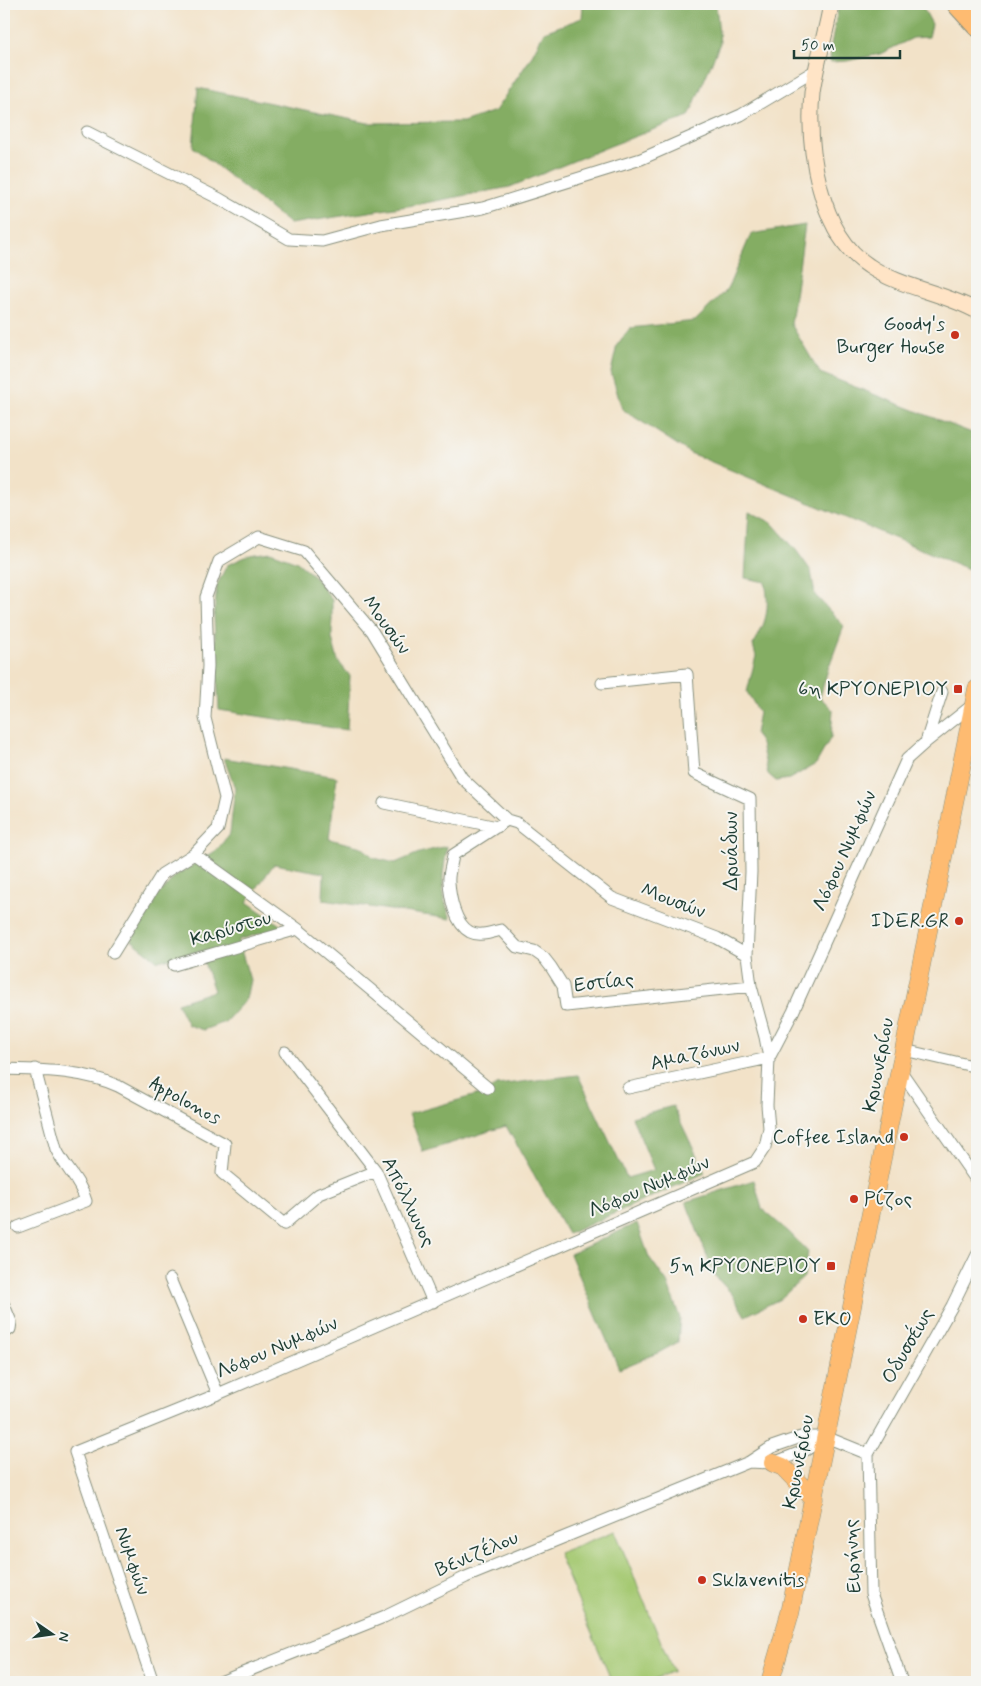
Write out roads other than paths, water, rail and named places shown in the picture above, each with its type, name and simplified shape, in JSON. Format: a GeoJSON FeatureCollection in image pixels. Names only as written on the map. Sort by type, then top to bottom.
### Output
{"type":"FeatureCollection","features":[{"type":"Feature","properties":{"kind":"highway"},"geometry":{"type":"LineString","coordinates":[[957,4],[977,26]]}},
{"type":"Feature","properties":{"kind":"main road"},"geometry":{"type":"LineString","coordinates":[[831,4],[816,70],[811,117],[815,164],[820,187],[834,225],[845,243],[862,261],[880,273],[975,309]]}},
{"type":"Feature","properties":{"kind":"main road","name":"Κρυονερίου"},"geometry":{"type":"LineString","coordinates":[[770,1682],[790,1613],[814,1499],[976,696]]}},
{"type":"Feature","properties":{"kind":"main road"},"geometry":{"type":"LineString","coordinates":[[773,1463],[783,1468],[814,1499]]}},
{"type":"Feature","properties":{"kind":"street"},"geometry":{"type":"LineString","coordinates":[[87,132],[220,199],[289,239],[322,241],[381,225],[483,208],[641,159],[741,116],[816,70]]}},
{"type":"Feature","properties":{"kind":"street","name":"Μουσών"},"geometry":{"type":"LineString","coordinates":[[113,953],[162,874],[194,854],[218,829],[225,798],[205,718],[208,666],[206,597],[219,561],[259,538],[304,551],[372,632],[462,778],[502,824],[517,823],[612,898],[717,938],[748,955]]}},
{"type":"Feature","properties":{"kind":"street","name":"Δρυάδων"},"geometry":{"type":"LineString","coordinates":[[602,683],[688,674],[694,773],[750,799],[751,872],[748,955],[752,986],[769,1058]]}},
{"type":"Feature","properties":{"kind":"street"},"geometry":{"type":"LineString","coordinates":[[926,742],[942,692]]}},
{"type":"Feature","properties":{"kind":"street","name":"Λόφου Νυμφών"},"geometry":{"type":"LineString","coordinates":[[75,1452],[218,1394],[756,1162],[765,1147],[769,1128],[767,1105],[769,1058],[794,1012],[907,759],[976,696]]}},
{"type":"Feature","properties":{"kind":"street"},"geometry":{"type":"LineString","coordinates":[[384,804],[502,824]]}},
{"type":"Feature","properties":{"kind":"street","name":"Εστίας"},"geometry":{"type":"LineString","coordinates":[[502,824],[453,855],[449,881],[453,906],[462,924],[471,932],[482,934],[502,930],[517,947],[534,951],[544,958],[563,986],[566,1006],[752,986]]}},
{"type":"Feature","properties":{"kind":"street"},"geometry":{"type":"LineString","coordinates":[[194,854],[298,929],[488,1088]]}},
{"type":"Feature","properties":{"kind":"street","name":"Καρύστου"},"geometry":{"type":"LineString","coordinates":[[174,965],[298,929]]}},
{"type":"Feature","properties":{"kind":"street"},"geometry":{"type":"LineString","coordinates":[[904,1050],[977,1066]]}},
{"type":"Feature","properties":{"kind":"street","name":"Απόλλωνος"},"geometry":{"type":"LineString","coordinates":[[284,1052],[376,1171],[433,1302]]}},
{"type":"Feature","properties":{"kind":"street","name":"Αμαζόνων"},"geometry":{"type":"LineString","coordinates":[[628,1088],[769,1058]]}},
{"type":"Feature","properties":{"kind":"street","name":"Appolonos"},"geometry":{"type":"LineString","coordinates":[[4,1069],[74,1073],[101,1078],[127,1090],[225,1144],[222,1173],[284,1224],[319,1194],[376,1171]]}},
{"type":"Feature","properties":{"kind":"street"},"geometry":{"type":"LineString","coordinates":[[18,1227],[86,1201],[76,1177],[61,1161],[56,1149],[35,1070]]}},
{"type":"Feature","properties":{"kind":"street"},"geometry":{"type":"LineString","coordinates":[[900,1070],[977,1181]]}},
{"type":"Feature","properties":{"kind":"street","name":"Οδυσσέως"},"geometry":{"type":"LineString","coordinates":[[868,1454],[952,1306],[977,1255]]}},
{"type":"Feature","properties":{"kind":"street"},"geometry":{"type":"LineString","coordinates":[[170,1279],[218,1394]]}},
{"type":"Feature","properties":{"kind":"street"},"geometry":{"type":"LineString","coordinates":[[4,1305],[11,1322],[10,1329],[4,1333]]}},
{"type":"Feature","properties":{"kind":"street","name":"Βενιζέλου"},"geometry":{"type":"LineString","coordinates":[[220,1682],[384,1617],[466,1577],[749,1462],[772,1446],[801,1437],[826,1437]]}},
{"type":"Feature","properties":{"kind":"street"},"geometry":{"type":"LineString","coordinates":[[826,1437],[868,1454]]}},
{"type":"Feature","properties":{"kind":"street","name":"Βενιζέλου"},"geometry":{"type":"LineString","coordinates":[[749,1462],[773,1463],[806,1450],[826,1437]]}},
{"type":"Feature","properties":{"kind":"street","name":"Νυμφών"},"geometry":{"type":"LineString","coordinates":[[75,1452],[154,1682]]}},
{"type":"Feature","properties":{"kind":"street","name":"Ειρήνης"},"geometry":{"type":"LineString","coordinates":[[868,1454],[872,1594],[902,1682]]}},
{"type":"Feature","properties":{"kind":"place","name":"Goody's Burger House"},"geometry":{"type":"Point","coordinates":[955,335]}},
{"type":"Feature","properties":{"kind":"place","name":"6η ΚΡΥΟΝΕΡΙΟΥ"},"geometry":{"type":"Point","coordinates":[958,689]}},
{"type":"Feature","properties":{"kind":"place","name":"IDER.GR"},"geometry":{"type":"Point","coordinates":[959,921]}},
{"type":"Feature","properties":{"kind":"place","name":"Coffee Island"},"geometry":{"type":"Point","coordinates":[904,1137]}},
{"type":"Feature","properties":{"kind":"place","name":"Ρίζος"},"geometry":{"type":"Point","coordinates":[854,1199]}},
{"type":"Feature","properties":{"kind":"place","name":"5η ΚΡΥΟΝΕΡΙΟΥ"},"geometry":{"type":"Point","coordinates":[831,1266]}},
{"type":"Feature","properties":{"kind":"place","name":"EKO"},"geometry":{"type":"Point","coordinates":[803,1319]}},
{"type":"Feature","properties":{"kind":"place","name":"Sklavenitis"},"geometry":{"type":"Point","coordinates":[702,1580]}}]}
